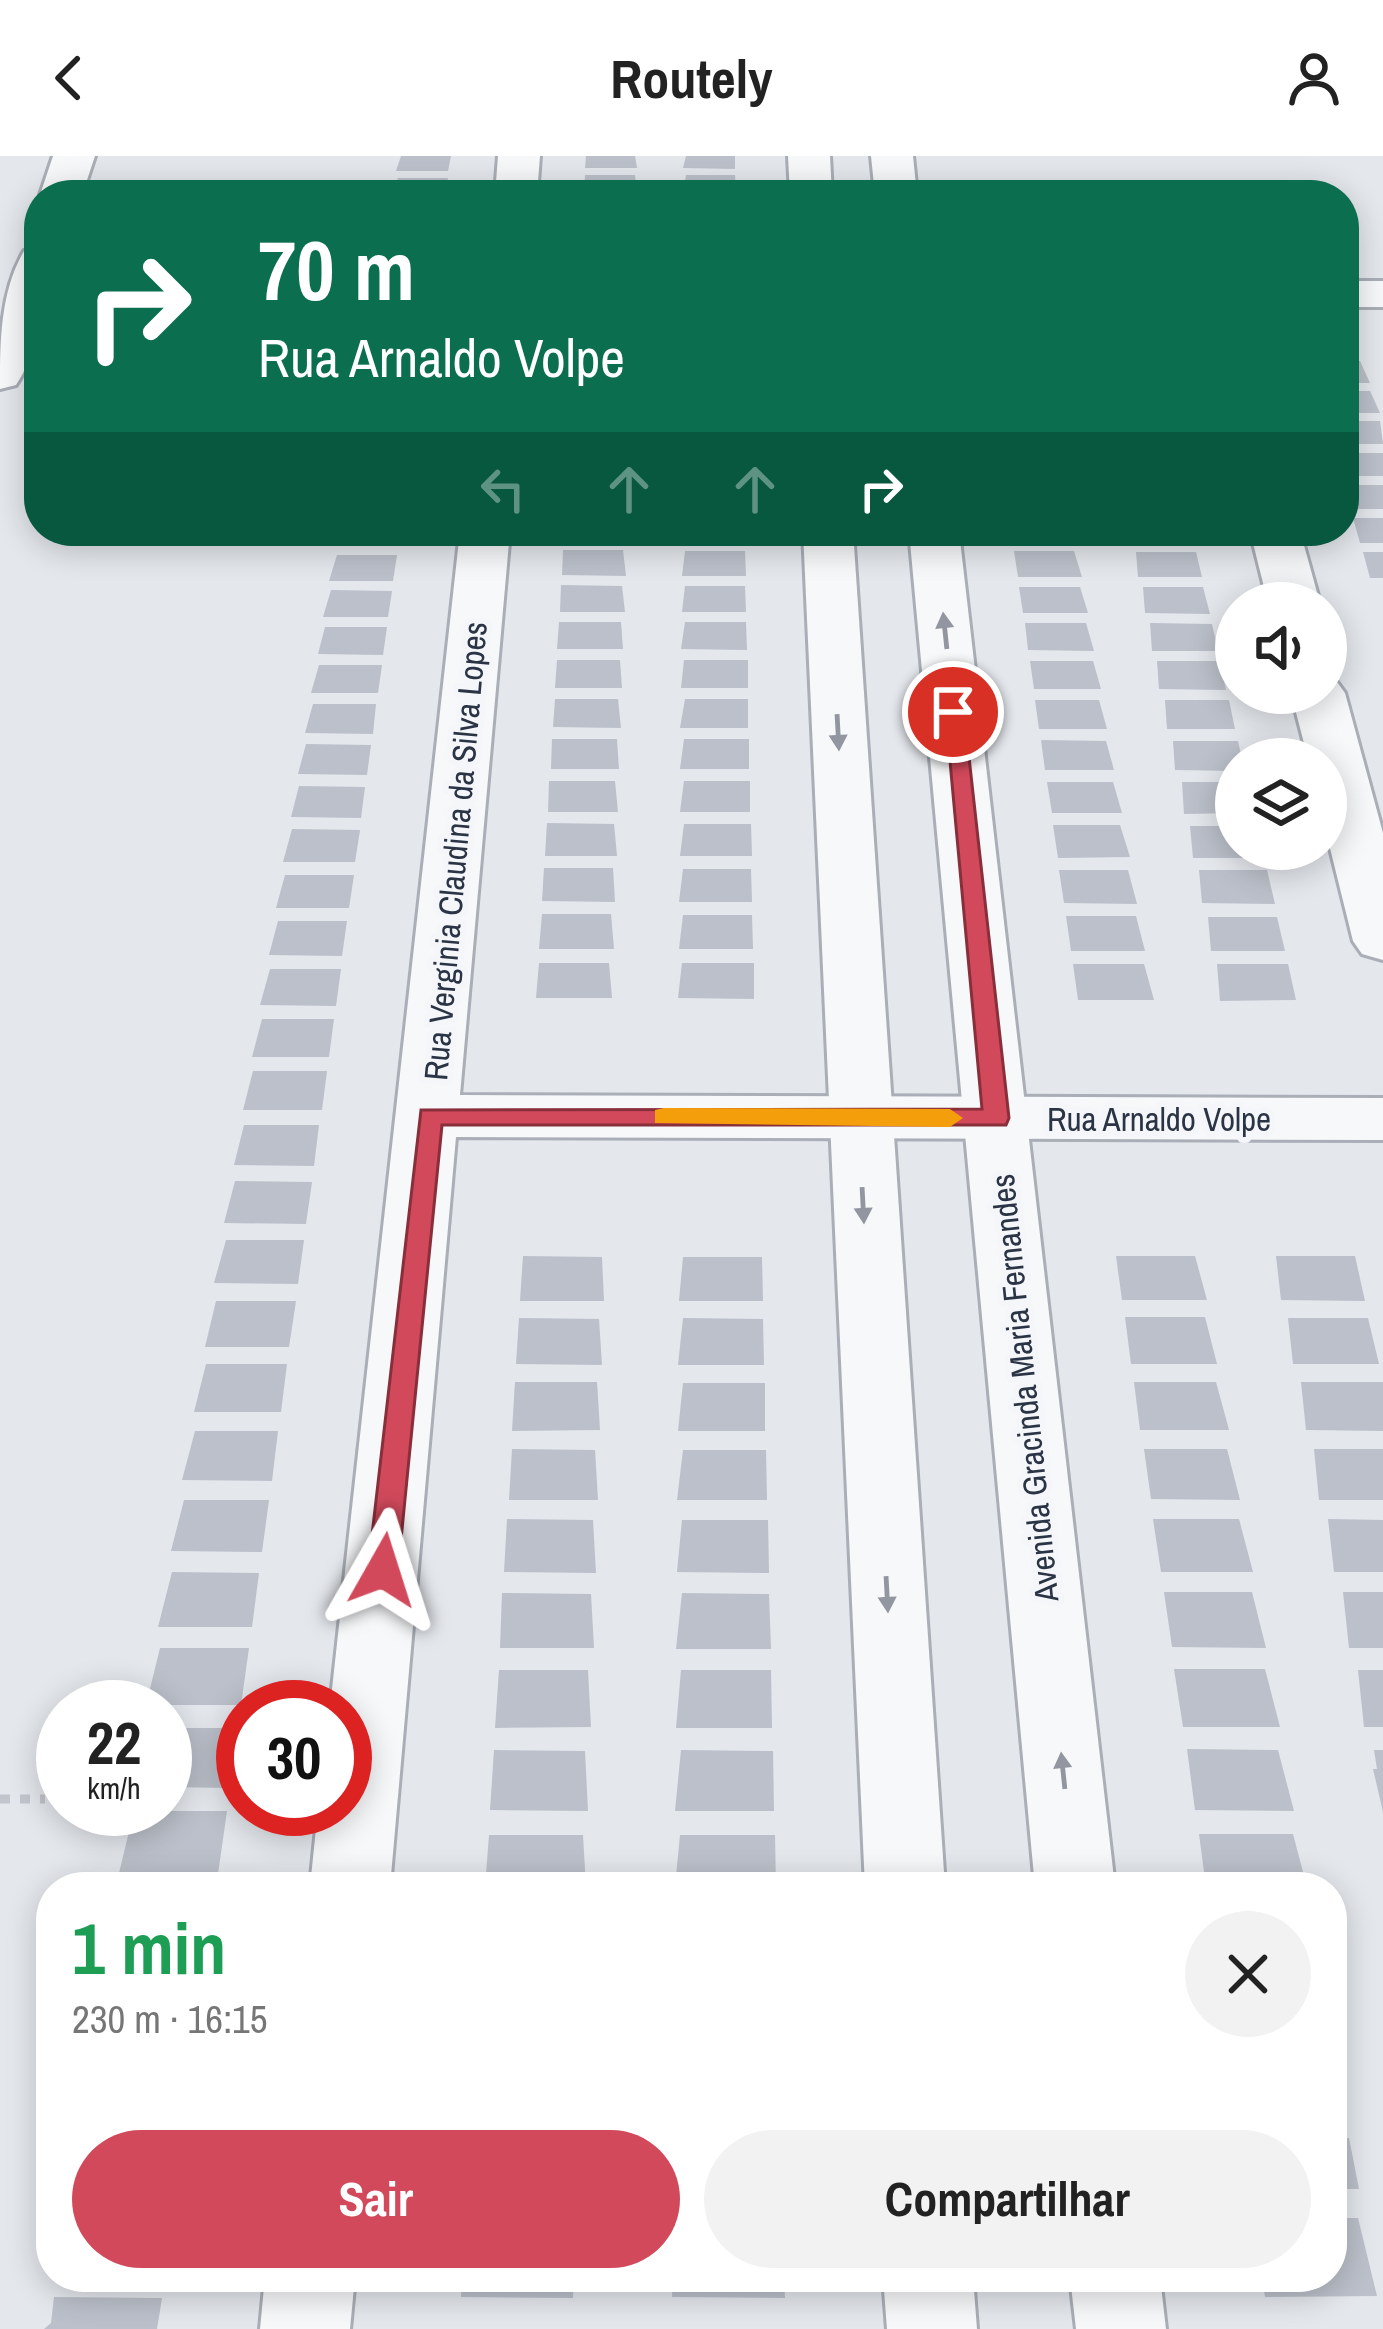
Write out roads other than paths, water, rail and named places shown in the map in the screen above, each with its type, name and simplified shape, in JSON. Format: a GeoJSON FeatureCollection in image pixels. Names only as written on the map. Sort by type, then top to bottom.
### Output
{"type":"FeatureCollection","features":[{"type":"Feature","properties":{"kind":"street"},"geometry":{"type":"LineString","coordinates":[[1,369],[24,303]]}},
{"type":"Feature","properties":{"kind":"street","name":"Rua Verginia Claudina da Silva Lopes"},"geometry":{"type":"LineString","coordinates":[[352,1872],[484,546]]}},
{"type":"Feature","properties":{"kind":"street"},"geometry":{"type":"LineString","coordinates":[[829,546],[904,1872]]}},
{"type":"Feature","properties":{"kind":"street","name":"Avenida Gracinda Maria Fernandes"},"geometry":{"type":"LineString","coordinates":[[936,546],[1073,1872]]}},
{"type":"Feature","properties":{"kind":"street"},"geometry":{"type":"LineString","coordinates":[[1279,546],[1288,582]]}},
{"type":"Feature","properties":{"kind":"street"},"geometry":{"type":"LineString","coordinates":[[1324,714],[1383,941]]}},
{"type":"Feature","properties":{"kind":"street","name":"Rua Arnaldo Volpe"},"geometry":{"type":"LineString","coordinates":[[430,1116],[1383,1119]]}},
{"type":"Feature","properties":{"kind":"street"},"geometry":{"type":"LineString","coordinates":[[304,2329],[308,2292]]}},
{"type":"Feature","properties":{"kind":"street"},"geometry":{"type":"LineString","coordinates":[[929,2292],[932,2329]]}},
{"type":"Feature","properties":{"kind":"street"},"geometry":{"type":"LineString","coordinates":[[1116,2292],[1120,2329]]}}]}
